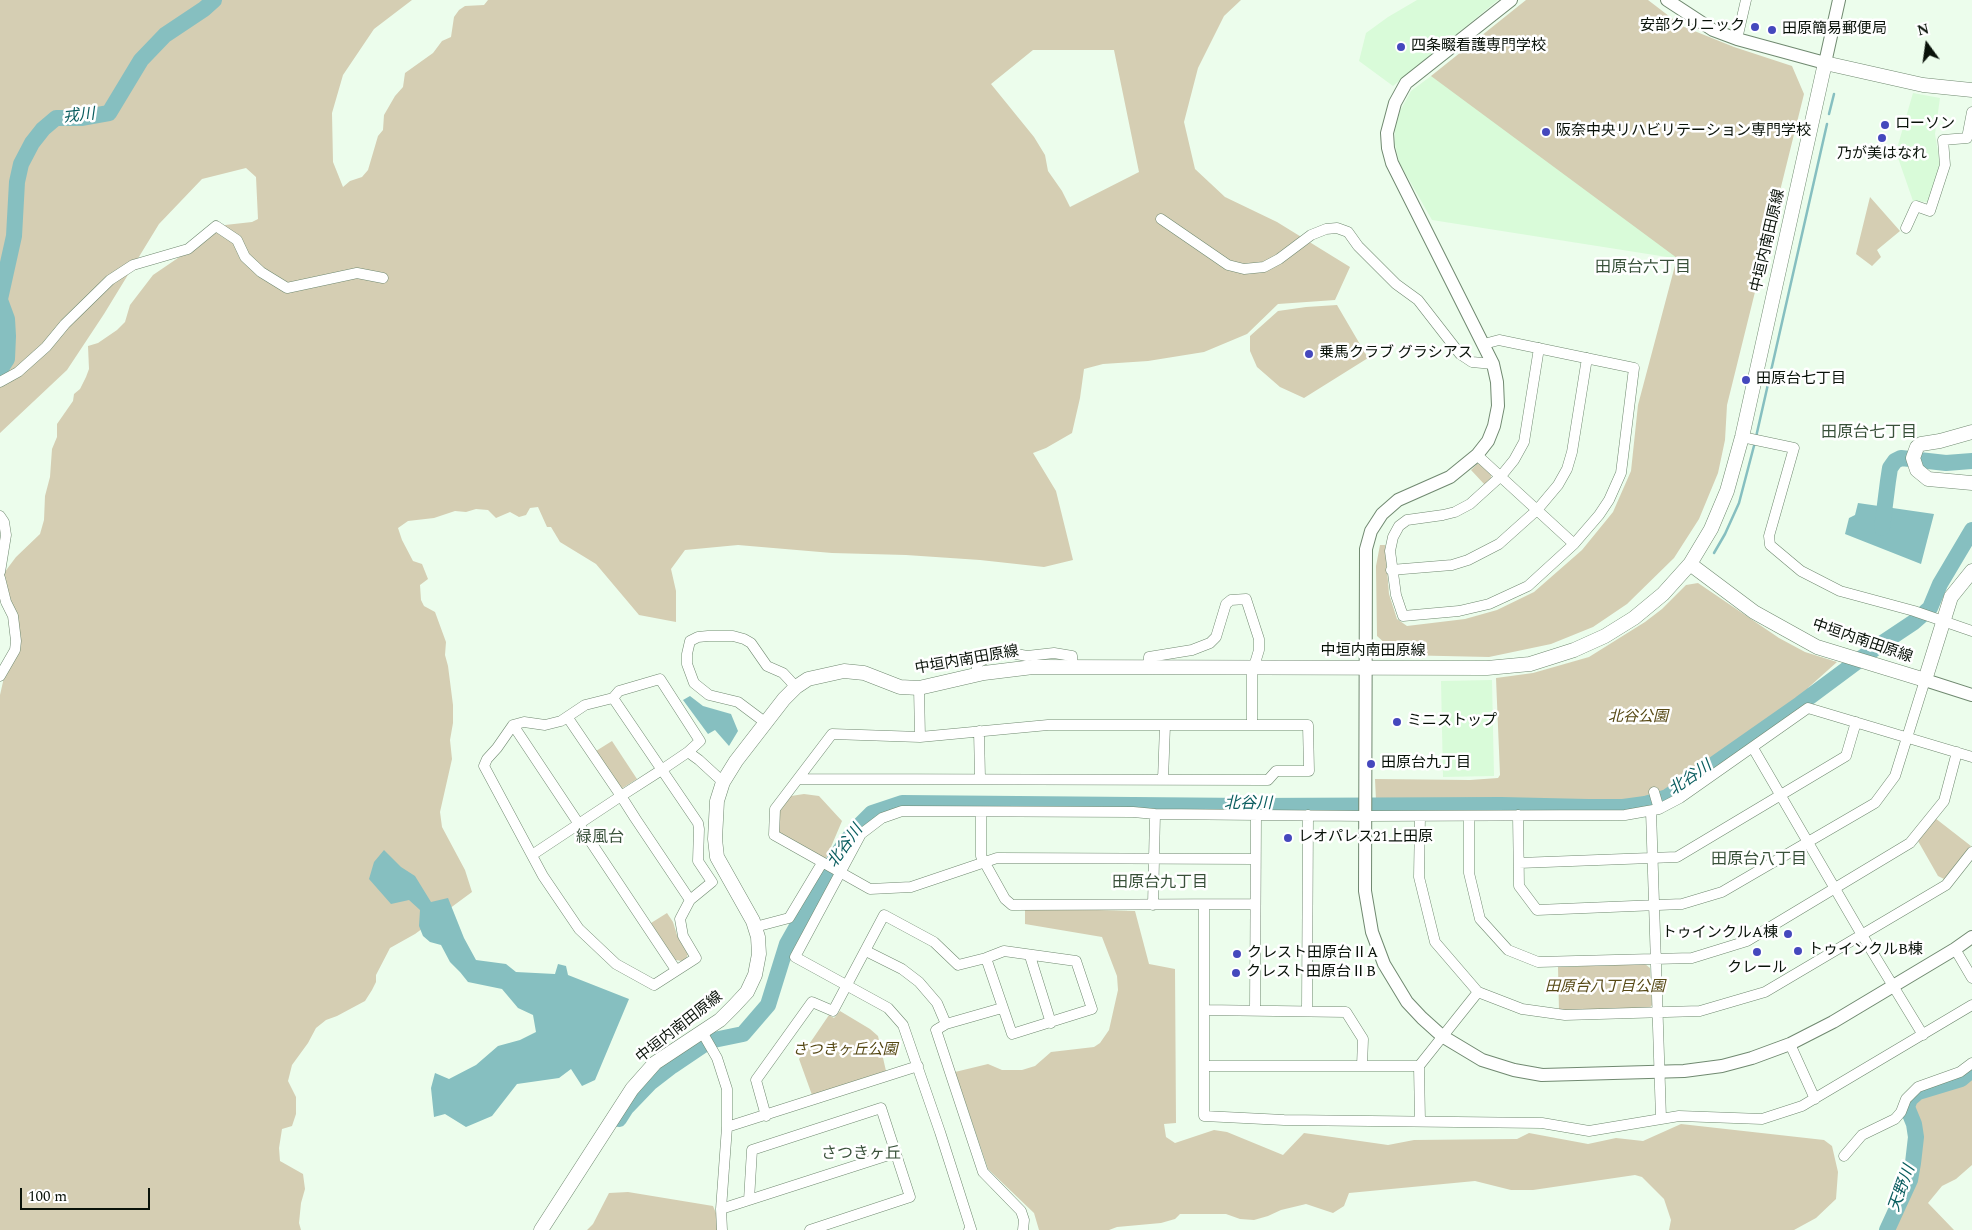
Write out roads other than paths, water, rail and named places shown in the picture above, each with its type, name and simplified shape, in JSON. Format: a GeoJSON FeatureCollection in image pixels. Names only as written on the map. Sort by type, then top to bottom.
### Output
{"type":"FeatureCollection","features":[{"type":"Feature","properties":{"kind":"main road"},"geometry":{"type":"LineString","coordinates":[[1825,63],[1923,85],[1972,90]]}},
{"type":"Feature","properties":{"kind":"main road","name":"中垣内南田原線"},"geometry":{"type":"LineString","coordinates":[[541,1230],[632,1089],[655,1063],[720,1020],[747,992],[755,975],[759,954],[754,927],[744,904],[717,857],[715,821],[717,801],[723,782],[736,761],[784,699],[808,679],[844,670],[864,673],[900,687],[919,688],[977,674],[1032,667],[1487,668],[1530,664],[1574,650],[1605,636],[1634,618],[1662,594],[1690,564],[1711,529],[1727,491],[1742,437],[1825,63]]}},
{"type":"Feature","properties":{"kind":"main road"},"geometry":{"type":"LineString","coordinates":[[1972,432],[1940,442],[1921,444],[1914,459],[1922,475],[1928,479],[1972,483]]}},
{"type":"Feature","properties":{"kind":"main road","name":"中垣内南田原線"},"geometry":{"type":"LineString","coordinates":[[1690,564],[1754,612],[1817,647],[1925,680],[1938,620],[1951,597],[1972,571]]}},
{"type":"Feature","properties":{"kind":"street"},"geometry":{"type":"LineString","coordinates":[[1511,0],[1406,84],[1395,103],[1387,133],[1392,163],[1493,364],[1497,382],[1498,406],[1494,426],[1488,441],[1477,455],[1450,477],[1398,500],[1382,514],[1371,531],[1366,549],[1365,891],[1366,907],[1378,949],[1393,982],[1407,1002],[1442,1036],[1482,1060],[1514,1070],[1542,1075],[1684,1071],[1722,1066],[1752,1058],[1790,1044],[1894,986],[1972,937]]}},
{"type":"Feature","properties":{"kind":"street"},"geometry":{"type":"LineString","coordinates":[[1667,0],[1713,30],[1737,39],[1825,63],[1839,0]]}},
{"type":"Feature","properties":{"kind":"street"},"geometry":{"type":"LineString","coordinates":[[1737,39],[1746,0]]}},
{"type":"Feature","properties":{"kind":"street"},"geometry":{"type":"LineString","coordinates":[[1906,228],[1916,206],[1930,211],[1945,165],[1943,140],[1967,138],[1972,112]]}},
{"type":"Feature","properties":{"kind":"street"},"geometry":{"type":"LineString","coordinates":[[1161,219],[1228,265],[1244,270],[1264,267],[1279,259],[1311,235],[1326,229],[1337,228],[1348,232],[1358,246],[1396,284],[1418,300],[1460,354],[1472,362],[1493,364]]}},
{"type":"Feature","properties":{"kind":"street"},"geometry":{"type":"LineString","coordinates":[[0,382],[18,372],[46,347],[65,324],[110,280],[134,265],[188,249],[216,226],[237,240],[245,257],[261,272],[287,288],[357,273],[384,278]]}},
{"type":"Feature","properties":{"kind":"street"},"geometry":{"type":"LineString","coordinates":[[1484,344],[1499,340],[1539,348],[1634,368],[1621,473],[1609,500],[1599,515],[1574,544],[1528,586],[1489,604],[1459,611],[1403,616],[1396,595],[1390,551],[1393,538],[1399,526],[1407,520],[1443,516],[1470,504],[1500,476],[1520,452],[1524,442],[1539,348]]}},
{"type":"Feature","properties":{"kind":"street"},"geometry":{"type":"LineString","coordinates":[[1392,570],[1452,565],[1468,560],[1499,544],[1538,510],[1558,485],[1567,469],[1572,452],[1587,358]]}},
{"type":"Feature","properties":{"kind":"street"},"geometry":{"type":"LineString","coordinates":[[1742,437],[1794,448],[1769,536],[1770,545],[1801,571],[1840,591],[1914,611],[1972,631]]}},
{"type":"Feature","properties":{"kind":"street"},"geometry":{"type":"LineString","coordinates":[[1477,455],[1574,544]]}},
{"type":"Feature","properties":{"kind":"street"},"geometry":{"type":"LineString","coordinates":[[0,516],[4,522],[6,535],[0,572]]}},
{"type":"Feature","properties":{"kind":"street"},"geometry":{"type":"LineString","coordinates":[[0,578],[6,602],[13,616],[16,641],[15,650],[0,676]]}},
{"type":"Feature","properties":{"kind":"street"},"geometry":{"type":"LineString","coordinates":[[1148,666],[1149,656],[1192,650],[1210,643],[1216,637],[1226,604],[1232,600],[1246,599],[1259,639],[1259,650],[1253,667],[1252,725]]}},
{"type":"Feature","properties":{"kind":"street"},"geometry":{"type":"LineString","coordinates":[[766,723],[738,702],[709,694],[694,683],[687,664],[690,641],[698,637],[708,636],[734,636],[744,639],[751,643],[767,666],[783,673],[796,688]]}},
{"type":"Feature","properties":{"kind":"street"},"geometry":{"type":"LineString","coordinates":[[1192,650],[1195,666]]}},
{"type":"Feature","properties":{"kind":"street"},"geometry":{"type":"LineString","coordinates":[[532,856],[621,796],[663,769],[688,752],[700,740],[660,679],[618,691],[613,698],[585,705],[568,718],[545,725],[524,722],[513,725],[487,759],[484,766],[487,775],[543,876],[579,929],[616,964],[654,985],[696,958],[683,936],[680,919],[690,900],[712,882],[698,861],[698,823],[663,769],[613,698]]}},
{"type":"Feature","properties":{"kind":"street"},"geometry":{"type":"LineString","coordinates":[[1518,815],[1519,886],[1537,910],[1682,904],[1722,892],[1875,803],[1895,776],[1925,680],[1972,695]]}},
{"type":"Feature","properties":{"kind":"street"},"geometry":{"type":"LineString","coordinates":[[919,688],[920,737]]}},
{"type":"Feature","properties":{"kind":"street"},"geometry":{"type":"LineString","coordinates":[[969,1230],[971,1229],[909,1038],[903,1025],[888,1008],[795,957],[861,834],[882,818],[902,811],[1133,812],[1256,815],[1625,816],[1656,808],[1680,798],[1808,708],[1972,757]]}},
{"type":"Feature","properties":{"kind":"street"},"geometry":{"type":"LineString","coordinates":[[568,718],[690,900]]}},
{"type":"Feature","properties":{"kind":"street"},"geometry":{"type":"LineString","coordinates":[[1519,863],[1677,857],[1846,756],[1856,722]]}},
{"type":"Feature","properties":{"kind":"street"},"geometry":{"type":"LineString","coordinates":[[513,725],[676,970]]}},
{"type":"Feature","properties":{"kind":"street"},"geometry":{"type":"LineString","coordinates":[[799,779],[1268,780],[1276,771],[1309,771],[1308,725],[1048,725],[920,737],[832,734],[775,809],[774,835],[870,890],[911,887],[997,858],[1255,859]]}},
{"type":"Feature","properties":{"kind":"street"},"geometry":{"type":"LineString","coordinates":[[1163,780],[1165,725]]}},
{"type":"Feature","properties":{"kind":"street"},"geometry":{"type":"LineString","coordinates":[[979,732],[980,778]]}},
{"type":"Feature","properties":{"kind":"street"},"geometry":{"type":"LineString","coordinates":[[1753,748],[1862,935],[1923,1034]]}},
{"type":"Feature","properties":{"kind":"street"},"geometry":{"type":"LineString","coordinates":[[688,752],[723,782]]}},
{"type":"Feature","properties":{"kind":"street"},"geometry":{"type":"LineString","coordinates":[[1469,816],[1469,873],[1480,919],[1508,950],[1538,962],[1692,958],[1747,941],[1910,843],[1944,801],[1957,752]]}},
{"type":"Feature","properties":{"kind":"street"},"geometry":{"type":"LineString","coordinates":[[1654,792],[1656,808],[1653,859],[1654,905],[1662,1118]]}},
{"type":"Feature","properties":{"kind":"street"},"geometry":{"type":"LineString","coordinates":[[981,812],[981,856],[1004,899],[1012,905],[1255,904]]}},
{"type":"Feature","properties":{"kind":"street"},"geometry":{"type":"LineString","coordinates":[[1153,905],[1155,814]]}},
{"type":"Feature","properties":{"kind":"street"},"geometry":{"type":"LineString","coordinates":[[1255,1010],[1256,815]]}},
{"type":"Feature","properties":{"kind":"street"},"geometry":{"type":"LineString","coordinates":[[1307,1010],[1308,815]]}},
{"type":"Feature","properties":{"kind":"street"},"geometry":{"type":"LineString","coordinates":[[1420,816],[1419,877],[1435,942],[1478,992],[1522,1009],[1565,1015],[1700,1011],[1765,992],[1946,886],[1972,852]]}},
{"type":"Feature","properties":{"kind":"street"},"geometry":{"type":"LineString","coordinates":[[754,927],[789,918],[822,863]]}},
{"type":"Feature","properties":{"kind":"street"},"geometry":{"type":"LineString","coordinates":[[1204,905],[1204,1116],[1284,1120],[1542,1123],[1589,1131],[1679,1116],[1762,1119],[1802,1106],[1815,1099],[1972,1005]]}},
{"type":"Feature","properties":{"kind":"street"},"geometry":{"type":"LineString","coordinates":[[766,1116],[756,1080],[812,1002],[833,1011],[884,915],[934,942],[958,966],[1004,951],[1076,961],[1092,1009],[1012,1034],[986,958]]}},
{"type":"Feature","properties":{"kind":"street"},"geometry":{"type":"LineString","coordinates":[[1955,949],[1972,978]]}},
{"type":"Feature","properties":{"kind":"street"},"geometry":{"type":"LineString","coordinates":[[866,951],[902,969],[919,982],[937,1003],[946,1024]]}},
{"type":"Feature","properties":{"kind":"street"},"geometry":{"type":"LineString","coordinates":[[1030,956],[1051,1023]]}},
{"type":"Feature","properties":{"kind":"street"},"geometry":{"type":"LineString","coordinates":[[1420,1121],[1419,1066],[1478,992]]}},
{"type":"Feature","properties":{"kind":"street"},"geometry":{"type":"LineString","coordinates":[[1002,1008],[946,1024],[936,1030],[983,1172],[1021,1211],[1024,1220],[1023,1230]]}},
{"type":"Feature","properties":{"kind":"street"},"geometry":{"type":"LineString","coordinates":[[1204,1010],[1346,1012],[1362,1039],[1362,1066]]}},
{"type":"Feature","properties":{"kind":"street"},"geometry":{"type":"LineString","coordinates":[[702,1032],[718,1058],[727,1089],[727,1127],[721,1209],[722,1230]]}},
{"type":"Feature","properties":{"kind":"street"},"geometry":{"type":"LineString","coordinates":[[1790,1044],[1815,1099]]}},
{"type":"Feature","properties":{"kind":"street"},"geometry":{"type":"LineString","coordinates":[[1844,1156],[1862,1135],[1896,1119],[1906,1099],[1918,1087],[1960,1072],[1972,1063]]}},
{"type":"Feature","properties":{"kind":"street"},"geometry":{"type":"LineString","coordinates":[[727,1127],[918,1066]]}},
{"type":"Feature","properties":{"kind":"street"},"geometry":{"type":"LineString","coordinates":[[1204,1066],[1419,1066]]}},
{"type":"Feature","properties":{"kind":"street"},"geometry":{"type":"LineString","coordinates":[[749,1200],[752,1150],[881,1108],[910,1197],[810,1230]]}},
{"type":"Feature","properties":{"kind":"street"},"geometry":{"type":"LineString","coordinates":[[721,1209],[895,1153]]}},
{"type":"Feature","properties":{"kind":"water"},"geometry":{"type":"Polygon","coordinates":[[[1858,503],[1934,514],[1921,564],[1845,534],[1849,518],[1855,515],[1858,503]]]}},
{"type":"Feature","properties":{"kind":"water"},"geometry":{"type":"Polygon","coordinates":[[[690,696],[703,706],[731,714],[738,731],[729,746],[715,730],[708,734],[683,700],[690,696]]]}},
{"type":"Feature","properties":{"kind":"water"},"geometry":{"type":"Polygon","coordinates":[[[384,850],[401,867],[415,876],[431,902],[448,898],[464,938],[476,960],[506,964],[516,972],[555,974],[558,964],[566,966],[568,975],[629,999],[595,1080],[582,1086],[571,1069],[559,1078],[517,1084],[492,1116],[466,1127],[445,1114],[434,1117],[431,1088],[435,1073],[449,1079],[476,1065],[498,1046],[520,1040],[536,1032],[533,1015],[518,1008],[502,989],[468,982],[450,962],[441,945],[430,942],[423,936],[419,926],[420,910],[409,900],[391,904],[369,879],[374,862],[384,850]]]}},
{"type":"Feature","properties":{"kind":"waterway","name":"戎川"},"geometry":{"type":"LineString","coordinates":[[0,299],[14,236],[17,182],[21,164],[32,143],[43,129],[56,118],[81,118],[109,113],[141,60],[165,35],[204,9],[214,0]]}},
{"type":"Feature","properties":{"kind":"waterway"},"geometry":{"type":"LineString","coordinates":[[1829,114],[1834,94]]}},
{"type":"Feature","properties":{"kind":"waterway"},"geometry":{"type":"LineString","coordinates":[[1756,437],[1827,124]]}},
{"type":"Feature","properties":{"kind":"waterway","name":"戎川"},"geometry":{"type":"LineString","coordinates":[[0,300],[7,319],[8,336],[7,359],[0,370]]}},
{"type":"Feature","properties":{"kind":"waterway"},"geometry":{"type":"LineString","coordinates":[[1714,553],[1739,503],[1755,442]]}},
{"type":"Feature","properties":{"kind":"waterway","name":"北谷川"},"geometry":{"type":"LineString","coordinates":[[1882,528],[1890,468],[1895,461],[1901,458],[1946,463],[1972,461]]}},
{"type":"Feature","properties":{"kind":"waterway","name":"北谷川"},"geometry":{"type":"LineString","coordinates":[[619,1119],[626,1108],[650,1083],[672,1066],[709,1041],[743,1034],[768,1005],[787,944],[839,852],[855,830],[872,813],[902,803],[1588,807],[1623,807],[1645,804],[1667,797],[1914,622],[1930,608],[1940,584],[1972,530]]}},
{"type":"Feature","properties":{"kind":"waterway","name":"天野川"},"geometry":{"type":"LineString","coordinates":[[1887,1230],[1910,1180],[1913,1163],[1916,1137],[1914,1124],[1907,1107],[1910,1099],[1918,1092],[1961,1079],[1972,1070]]}},
{"type":"Feature","properties":{"kind":"place","name":"安部クリニック"},"geometry":{"type":"Point","coordinates":[1755,27]}},
{"type":"Feature","properties":{"kind":"place","name":"田原簡易郵便局"},"geometry":{"type":"Point","coordinates":[1772,30]}},
{"type":"Feature","properties":{"kind":"place","name":"四条畷看護専門学校"},"geometry":{"type":"Point","coordinates":[1401,47]}},
{"type":"Feature","properties":{"kind":"place","name":"ローソン"},"geometry":{"type":"Point","coordinates":[1885,125]}},
{"type":"Feature","properties":{"kind":"place","name":"阪奈中央リハビリテーション専門学校"},"geometry":{"type":"Point","coordinates":[1546,132]}},
{"type":"Feature","properties":{"kind":"place","name":"乃が美はなれ"},"geometry":{"type":"Point","coordinates":[1882,138]}},
{"type":"Feature","properties":{"kind":"place","name":"乗馬クラブ グラシアス"},"geometry":{"type":"Point","coordinates":[1309,354]}},
{"type":"Feature","properties":{"kind":"place","name":"田原台七丁目"},"geometry":{"type":"Point","coordinates":[1746,380]}},
{"type":"Feature","properties":{"kind":"place","name":"ミニストップ"},"geometry":{"type":"Point","coordinates":[1397,722]}},
{"type":"Feature","properties":{"kind":"place","name":"田原台九丁目"},"geometry":{"type":"Point","coordinates":[1371,764]}},
{"type":"Feature","properties":{"kind":"place","name":"レオパレス21上田原"},"geometry":{"type":"Point","coordinates":[1288,838]}},
{"type":"Feature","properties":{"kind":"place","name":"トゥインクルA棟"},"geometry":{"type":"Point","coordinates":[1788,934]}},
{"type":"Feature","properties":{"kind":"place","name":"トゥインクルB棟"},"geometry":{"type":"Point","coordinates":[1798,951]}},
{"type":"Feature","properties":{"kind":"place","name":"クレール"},"geometry":{"type":"Point","coordinates":[1757,952]}},
{"type":"Feature","properties":{"kind":"place","name":"クレスト田原台ⅡA"},"geometry":{"type":"Point","coordinates":[1237,954]}},
{"type":"Feature","properties":{"kind":"place","name":"クレスト田原台ⅡB"},"geometry":{"type":"Point","coordinates":[1236,973]}},
{"type":"Feature","properties":{"kind":"district","name":"田原台六丁目"},"geometry":{"type":"Point","coordinates":[1643,269]}},
{"type":"Feature","properties":{"kind":"district","name":"田原台七丁目"},"geometry":{"type":"Point","coordinates":[1869,434]}},
{"type":"Feature","properties":{"kind":"district","name":"緑風台"},"geometry":{"type":"Point","coordinates":[600,839]}},
{"type":"Feature","properties":{"kind":"district","name":"田原台八丁目"},"geometry":{"type":"Point","coordinates":[1759,861]}},
{"type":"Feature","properties":{"kind":"district","name":"田原台九丁目"},"geometry":{"type":"Point","coordinates":[1160,884]}},
{"type":"Feature","properties":{"kind":"district","name":"さつきヶ丘"},"geometry":{"type":"Point","coordinates":[861,1155]}},
{"type":"Feature","properties":{"kind":"park label","name":"北谷公園"},"geometry":{"type":"Point","coordinates":[1638,718]}},
{"type":"Feature","properties":{"kind":"park label","name":"田原台八丁目公園"},"geometry":{"type":"Point","coordinates":[1605,988]}},
{"type":"Feature","properties":{"kind":"park label","name":"さつきヶ丘公園"},"geometry":{"type":"Point","coordinates":[845,1051]}}]}
